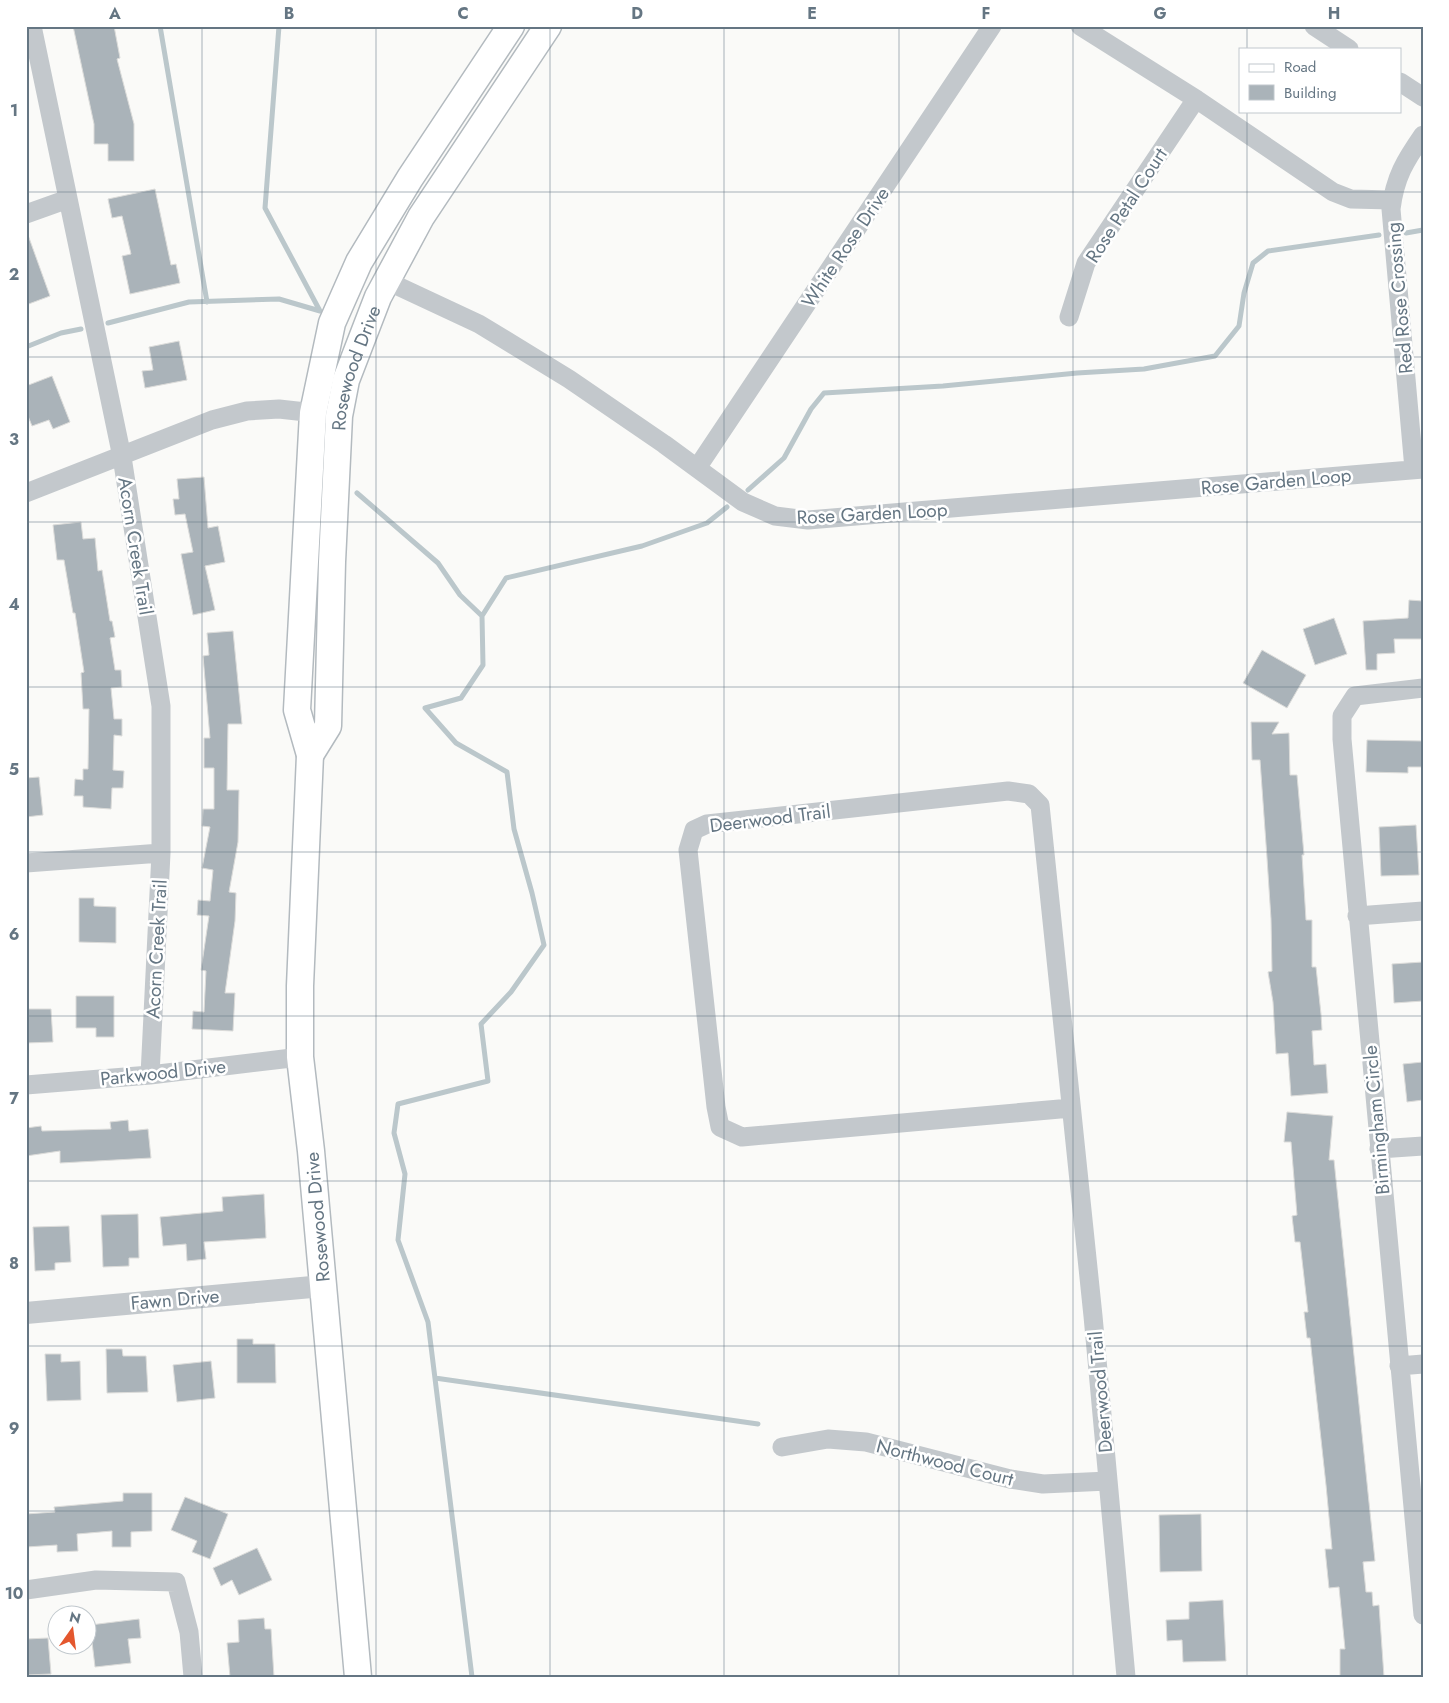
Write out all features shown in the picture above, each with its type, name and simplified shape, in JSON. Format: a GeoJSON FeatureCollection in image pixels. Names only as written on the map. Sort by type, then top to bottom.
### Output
{"type":"FeatureCollection","features":[{"type":"Feature","properties":{"kind":"main road","name":"Rosewood Drive"},"geometry":{"type":"LineString","coordinates":[[358,1677],[323,1286],[300,1057],[300,986],[310,756],[297,710],[313,412],[332,323],[359,262],[410,178],[511,26]]}},
{"type":"Feature","properties":{"kind":"main road","name":"Rosewood Drive"},"geometry":{"type":"LineString","coordinates":[[310,756],[328,726],[332,562],[339,416],[346,380],[378,297],[421,217],[548,26]]}},
{"type":"Feature","properties":{"kind":"street","name":"Acorn Creek Trail"},"geometry":{"type":"LineString","coordinates":[[32,26],[122,457],[161,706],[161,853],[150,1075]]}},
{"type":"Feature","properties":{"kind":"street","name":"White Rose Drive"},"geometry":{"type":"LineString","coordinates":[[697,468],[992,26]]}},
{"type":"Feature","properties":{"kind":"street"},"geometry":{"type":"LineString","coordinates":[[1080,26],[1196,99],[1333,192],[1351,199],[1392,200]]}},
{"type":"Feature","properties":{"kind":"street"},"geometry":{"type":"LineString","coordinates":[[1314,26],[1347,48]]}},
{"type":"Feature","properties":{"kind":"street"},"geometry":{"type":"LineString","coordinates":[[1402,83],[1423,97]]}},
{"type":"Feature","properties":{"kind":"street","name":"Rose Petal Court"},"geometry":{"type":"LineString","coordinates":[[1069,317],[1086,263],[1196,99]]}},
{"type":"Feature","properties":{"kind":"street","name":"Red Rose Crossing"},"geometry":{"type":"LineString","coordinates":[[1419,469],[1392,200],[1395,182],[1401,167],[1423,135]]}},
{"type":"Feature","properties":{"kind":"street"},"geometry":{"type":"LineString","coordinates":[[26,214],[68,199]]}},
{"type":"Feature","properties":{"kind":"street","name":"Rose Garden Loop"},"geometry":{"type":"LineString","coordinates":[[387,281],[487,329],[569,379],[743,502],[775,516],[808,520],[1419,469]]}},
{"type":"Feature","properties":{"kind":"street"},"geometry":{"type":"LineString","coordinates":[[26,493],[122,457],[212,420],[248,411],[279,408],[339,416]]}},
{"type":"Feature","properties":{"kind":"street","name":"Birmingham Circle"},"geometry":{"type":"LineString","coordinates":[[1423,688],[1355,696],[1342,716],[1342,739],[1357,916],[1423,1616]]}},
{"type":"Feature","properties":{"kind":"street","name":"Deerwood Trail"},"geometry":{"type":"LineString","coordinates":[[1071,1108],[742,1137],[720,1127],[716,1107],[688,850],[694,830],[707,824],[1008,791],[1029,794],[1040,805],[1071,1108],[1108,1481],[1126,1677]]}},
{"type":"Feature","properties":{"kind":"street"},"geometry":{"type":"LineString","coordinates":[[26,863],[161,853]]}},
{"type":"Feature","properties":{"kind":"street"},"geometry":{"type":"LineString","coordinates":[[1357,916],[1423,911]]}},
{"type":"Feature","properties":{"kind":"street","name":"Parkwood Drive"},"geometry":{"type":"LineString","coordinates":[[26,1085],[150,1075],[300,1057]]}},
{"type":"Feature","properties":{"kind":"street"},"geometry":{"type":"LineString","coordinates":[[1379,1149],[1423,1146]]}},
{"type":"Feature","properties":{"kind":"street","name":"Fawn Drive"},"geometry":{"type":"LineString","coordinates":[[26,1313],[323,1286]]}},
{"type":"Feature","properties":{"kind":"street"},"geometry":{"type":"LineString","coordinates":[[1399,1366],[1423,1364]]}},
{"type":"Feature","properties":{"kind":"street","name":"Northwood Court"},"geometry":{"type":"LineString","coordinates":[[782,1447],[828,1439],[866,1442],[1010,1480],[1043,1484],[1108,1481]]}},
{"type":"Feature","properties":{"kind":"street"},"geometry":{"type":"LineString","coordinates":[[26,1590],[96,1580],[176,1582],[189,1632],[193,1677]]}},
{"type":"Feature","properties":{"kind":"building"},"geometry":{"type":"Polygon","coordinates":[[[73,26],[114,26],[120,58],[117,59],[134,124],[134,161],[108,161],[108,144],[94,144],[94,124],[73,26]]]}},
{"type":"Feature","properties":{"kind":"building"},"geometry":{"type":"Polygon","coordinates":[[[155,189],[171,265],[176,264],[180,283],[130,294],[122,256],[131,254],[122,216],[112,218],[108,199],[155,189]]]}},
{"type":"Feature","properties":{"kind":"building"},"geometry":{"type":"Polygon","coordinates":[[[28,235],[50,296],[26,305],[26,236],[28,235]]]}},
{"type":"Feature","properties":{"kind":"building"},"geometry":{"type":"Polygon","coordinates":[[[179,341],[187,380],[145,388],[142,371],[153,370],[149,347],[179,341]]]}},
{"type":"Feature","properties":{"kind":"building"},"geometry":{"type":"Polygon","coordinates":[[[52,376],[70,422],[53,429],[49,420],[32,426],[26,411],[26,386],[52,376]]]}},
{"type":"Feature","properties":{"kind":"building"},"geometry":{"type":"Polygon","coordinates":[[[204,477],[208,528],[218,526],[225,562],[205,566],[215,610],[193,615],[181,554],[193,552],[185,514],[175,515],[173,499],[179,499],[177,479],[204,477]]]}},
{"type":"Feature","properties":{"kind":"building"},"geometry":{"type":"Polygon","coordinates":[[[81,522],[83,539],[95,538],[98,571],[102,570],[110,621],[112,621],[115,637],[110,638],[115,670],[121,670],[122,687],[111,688],[114,719],[122,719],[122,736],[114,735],[113,770],[124,771],[123,788],[112,788],[111,809],[83,807],[83,796],[74,796],[75,779],[83,780],[83,769],[88,769],[89,709],[83,709],[81,673],[84,672],[75,613],[73,613],[64,560],[57,560],[53,525],[81,522]]]}},
{"type":"Feature","properties":{"kind":"building"},"geometry":{"type":"Polygon","coordinates":[[[1409,600],[1423,601],[1423,639],[1394,639],[1395,653],[1377,654],[1377,670],[1366,670],[1363,621],[1408,618],[1409,600]]]}},
{"type":"Feature","properties":{"kind":"building"},"geometry":{"type":"Polygon","coordinates":[[[1334,618],[1347,654],[1315,665],[1303,629],[1334,618]]]}},
{"type":"Feature","properties":{"kind":"building"},"geometry":{"type":"Polygon","coordinates":[[[233,631],[242,724],[228,724],[227,790],[239,790],[238,842],[229,892],[236,893],[235,921],[225,993],[235,993],[233,1031],[192,1029],[193,1011],[204,1012],[206,971],[201,970],[209,916],[197,915],[198,900],[210,901],[213,870],[202,868],[210,827],[202,826],[203,809],[214,809],[214,768],[204,768],[204,738],[210,738],[203,656],[209,655],[207,633],[233,631]]]}},
{"type":"Feature","properties":{"kind":"building"},"geometry":{"type":"Polygon","coordinates":[[[1262,650],[1306,675],[1287,708],[1243,683],[1262,650]]]}},
{"type":"Feature","properties":{"kind":"building"},"geometry":{"type":"Polygon","coordinates":[[[1251,722],[1279,722],[1272,734],[1289,733],[1290,775],[1297,775],[1304,855],[1302,855],[1306,920],[1312,920],[1312,967],[1316,967],[1321,1014],[1322,1030],[1312,1031],[1314,1065],[1326,1064],[1328,1093],[1291,1096],[1288,1053],[1276,1054],[1273,1002],[1268,972],[1272,971],[1271,919],[1260,760],[1252,760],[1251,722]]]}},
{"type":"Feature","properties":{"kind":"building"},"geometry":{"type":"Polygon","coordinates":[[[1367,740],[1423,741],[1423,767],[1408,767],[1408,773],[1366,772],[1367,740]]]}},
{"type":"Feature","properties":{"kind":"building"},"geometry":{"type":"Polygon","coordinates":[[[39,777],[43,815],[26,817],[26,778],[39,777]]]}},
{"type":"Feature","properties":{"kind":"building"},"geometry":{"type":"Polygon","coordinates":[[[1416,825],[1419,875],[1381,876],[1379,827],[1416,825]]]}},
{"type":"Feature","properties":{"kind":"building"},"geometry":{"type":"Polygon","coordinates":[[[79,898],[94,898],[94,906],[116,907],[116,943],[79,942],[79,898]]]}},
{"type":"Feature","properties":{"kind":"building"},"geometry":{"type":"Polygon","coordinates":[[[1423,962],[1423,1001],[1394,1003],[1392,964],[1423,962]]]}},
{"type":"Feature","properties":{"kind":"building"},"geometry":{"type":"Polygon","coordinates":[[[76,996],[114,996],[114,1037],[96,1037],[96,1028],[76,1028],[76,996]]]}},
{"type":"Feature","properties":{"kind":"building"},"geometry":{"type":"Polygon","coordinates":[[[26,1009],[51,1009],[53,1042],[26,1043],[26,1009]]]}},
{"type":"Feature","properties":{"kind":"building"},"geometry":{"type":"Polygon","coordinates":[[[1423,1062],[1423,1100],[1407,1102],[1403,1064],[1423,1062]]]}},
{"type":"Feature","properties":{"kind":"building"},"geometry":{"type":"Polygon","coordinates":[[[1287,1112],[1333,1116],[1329,1160],[1334,1160],[1375,1561],[1363,1562],[1366,1592],[1372,1592],[1373,1606],[1379,1605],[1384,1677],[1340,1677],[1340,1649],[1345,1649],[1339,1587],[1329,1588],[1325,1549],[1332,1549],[1310,1338],[1307,1338],[1304,1312],[1308,1312],[1300,1242],[1295,1242],[1292,1216],[1297,1215],[1291,1142],[1284,1142],[1287,1112]]]}},
{"type":"Feature","properties":{"kind":"building"},"geometry":{"type":"Polygon","coordinates":[[[128,1120],[129,1131],[148,1129],[151,1158],[60,1163],[60,1151],[26,1156],[26,1128],[41,1126],[42,1131],[111,1129],[110,1122],[128,1120]]]}},
{"type":"Feature","properties":{"kind":"building"},"geometry":{"type":"Polygon","coordinates":[[[264,1194],[266,1238],[204,1242],[206,1259],[187,1261],[186,1244],[163,1246],[160,1217],[223,1211],[222,1197],[264,1194]]]}},
{"type":"Feature","properties":{"kind":"building"},"geometry":{"type":"Polygon","coordinates":[[[138,1214],[139,1258],[129,1258],[129,1266],[103,1267],[101,1215],[138,1214]]]}},
{"type":"Feature","properties":{"kind":"building"},"geometry":{"type":"Polygon","coordinates":[[[69,1226],[71,1262],[55,1263],[55,1270],[35,1271],[33,1227],[69,1226]]]}},
{"type":"Feature","properties":{"kind":"building"},"geometry":{"type":"Polygon","coordinates":[[[237,1339],[253,1339],[253,1344],[275,1344],[276,1383],[237,1383],[237,1339]]]}},
{"type":"Feature","properties":{"kind":"building"},"geometry":{"type":"Polygon","coordinates":[[[106,1349],[122,1349],[123,1356],[146,1356],[148,1392],[107,1393],[106,1349]]]}},
{"type":"Feature","properties":{"kind":"building"},"geometry":{"type":"Polygon","coordinates":[[[45,1354],[61,1354],[61,1362],[80,1361],[81,1400],[47,1401],[45,1354]]]}},
{"type":"Feature","properties":{"kind":"building"},"geometry":{"type":"Polygon","coordinates":[[[211,1361],[215,1398],[177,1402],[173,1365],[211,1361]]]}},
{"type":"Feature","properties":{"kind":"building"},"geometry":{"type":"Polygon","coordinates":[[[123,1493],[152,1493],[152,1531],[131,1532],[131,1547],[112,1547],[112,1531],[77,1534],[78,1551],[57,1552],[57,1545],[26,1547],[26,1514],[55,1512],[54,1507],[123,1501],[123,1493]]]}},
{"type":"Feature","properties":{"kind":"building"},"geometry":{"type":"Polygon","coordinates":[[[185,1497],[228,1514],[210,1559],[192,1552],[197,1541],[171,1530],[185,1497]]]}},
{"type":"Feature","properties":{"kind":"building"},"geometry":{"type":"Polygon","coordinates":[[[1201,1514],[1202,1571],[1160,1572],[1159,1515],[1201,1514]]]}},
{"type":"Feature","properties":{"kind":"building"},"geometry":{"type":"Polygon","coordinates":[[[257,1548],[272,1580],[239,1595],[232,1580],[221,1586],[213,1568],[257,1548]]]}},
{"type":"Feature","properties":{"kind":"building"},"geometry":{"type":"Polygon","coordinates":[[[1223,1600],[1226,1661],[1183,1662],[1182,1640],[1167,1641],[1166,1620],[1189,1619],[1189,1602],[1223,1600]]]}},
{"type":"Feature","properties":{"kind":"building"},"geometry":{"type":"Polygon","coordinates":[[[264,1618],[265,1629],[271,1629],[274,1677],[230,1677],[227,1643],[239,1642],[238,1620],[264,1618]]]}},
{"type":"Feature","properties":{"kind":"building"},"geometry":{"type":"Polygon","coordinates":[[[139,1619],[141,1638],[128,1639],[131,1663],[95,1667],[94,1656],[98,1656],[98,1624],[139,1619]]]}},
{"type":"Feature","properties":{"kind":"building"},"geometry":{"type":"Polygon","coordinates":[[[48,1638],[51,1674],[26,1675],[26,1639],[48,1638]]]}},
{"type":"Feature","properties":{"kind":"waterway"},"geometry":{"type":"LineString","coordinates":[[160,26],[207,302]]}},
{"type":"Feature","properties":{"kind":"waterway"},"geometry":{"type":"LineString","coordinates":[[279,26],[265,208],[320,311]]}},
{"type":"Feature","properties":{"kind":"waterway"},"geometry":{"type":"LineString","coordinates":[[1406,233],[1423,230]]}},
{"type":"Feature","properties":{"kind":"waterway"},"geometry":{"type":"LineString","coordinates":[[748,490],[784,458],[811,409],[824,393],[943,386],[1077,373],[1144,369],[1215,356],[1239,326],[1244,293],[1253,263],[1268,251],[1379,235]]}},
{"type":"Feature","properties":{"kind":"waterway"},"geometry":{"type":"LineString","coordinates":[[108,323],[189,302],[279,299],[320,311]]}},
{"type":"Feature","properties":{"kind":"waterway"},"geometry":{"type":"LineString","coordinates":[[26,347],[61,333],[81,329]]}},
{"type":"Feature","properties":{"kind":"waterway"},"geometry":{"type":"LineString","coordinates":[[357,493],[438,563],[460,595],[482,616],[483,665],[461,698],[425,708],[456,743],[507,772],[514,829],[544,945],[511,992],[481,1024],[488,1081],[398,1104],[394,1133],[405,1174],[398,1240],[428,1322],[472,1677]]}},
{"type":"Feature","properties":{"kind":"waterway"},"geometry":{"type":"LineString","coordinates":[[482,616],[506,578],[642,546],[707,523],[727,507]]}},
{"type":"Feature","properties":{"kind":"waterway"},"geometry":{"type":"LineString","coordinates":[[435,1378],[758,1424]]}}]}
